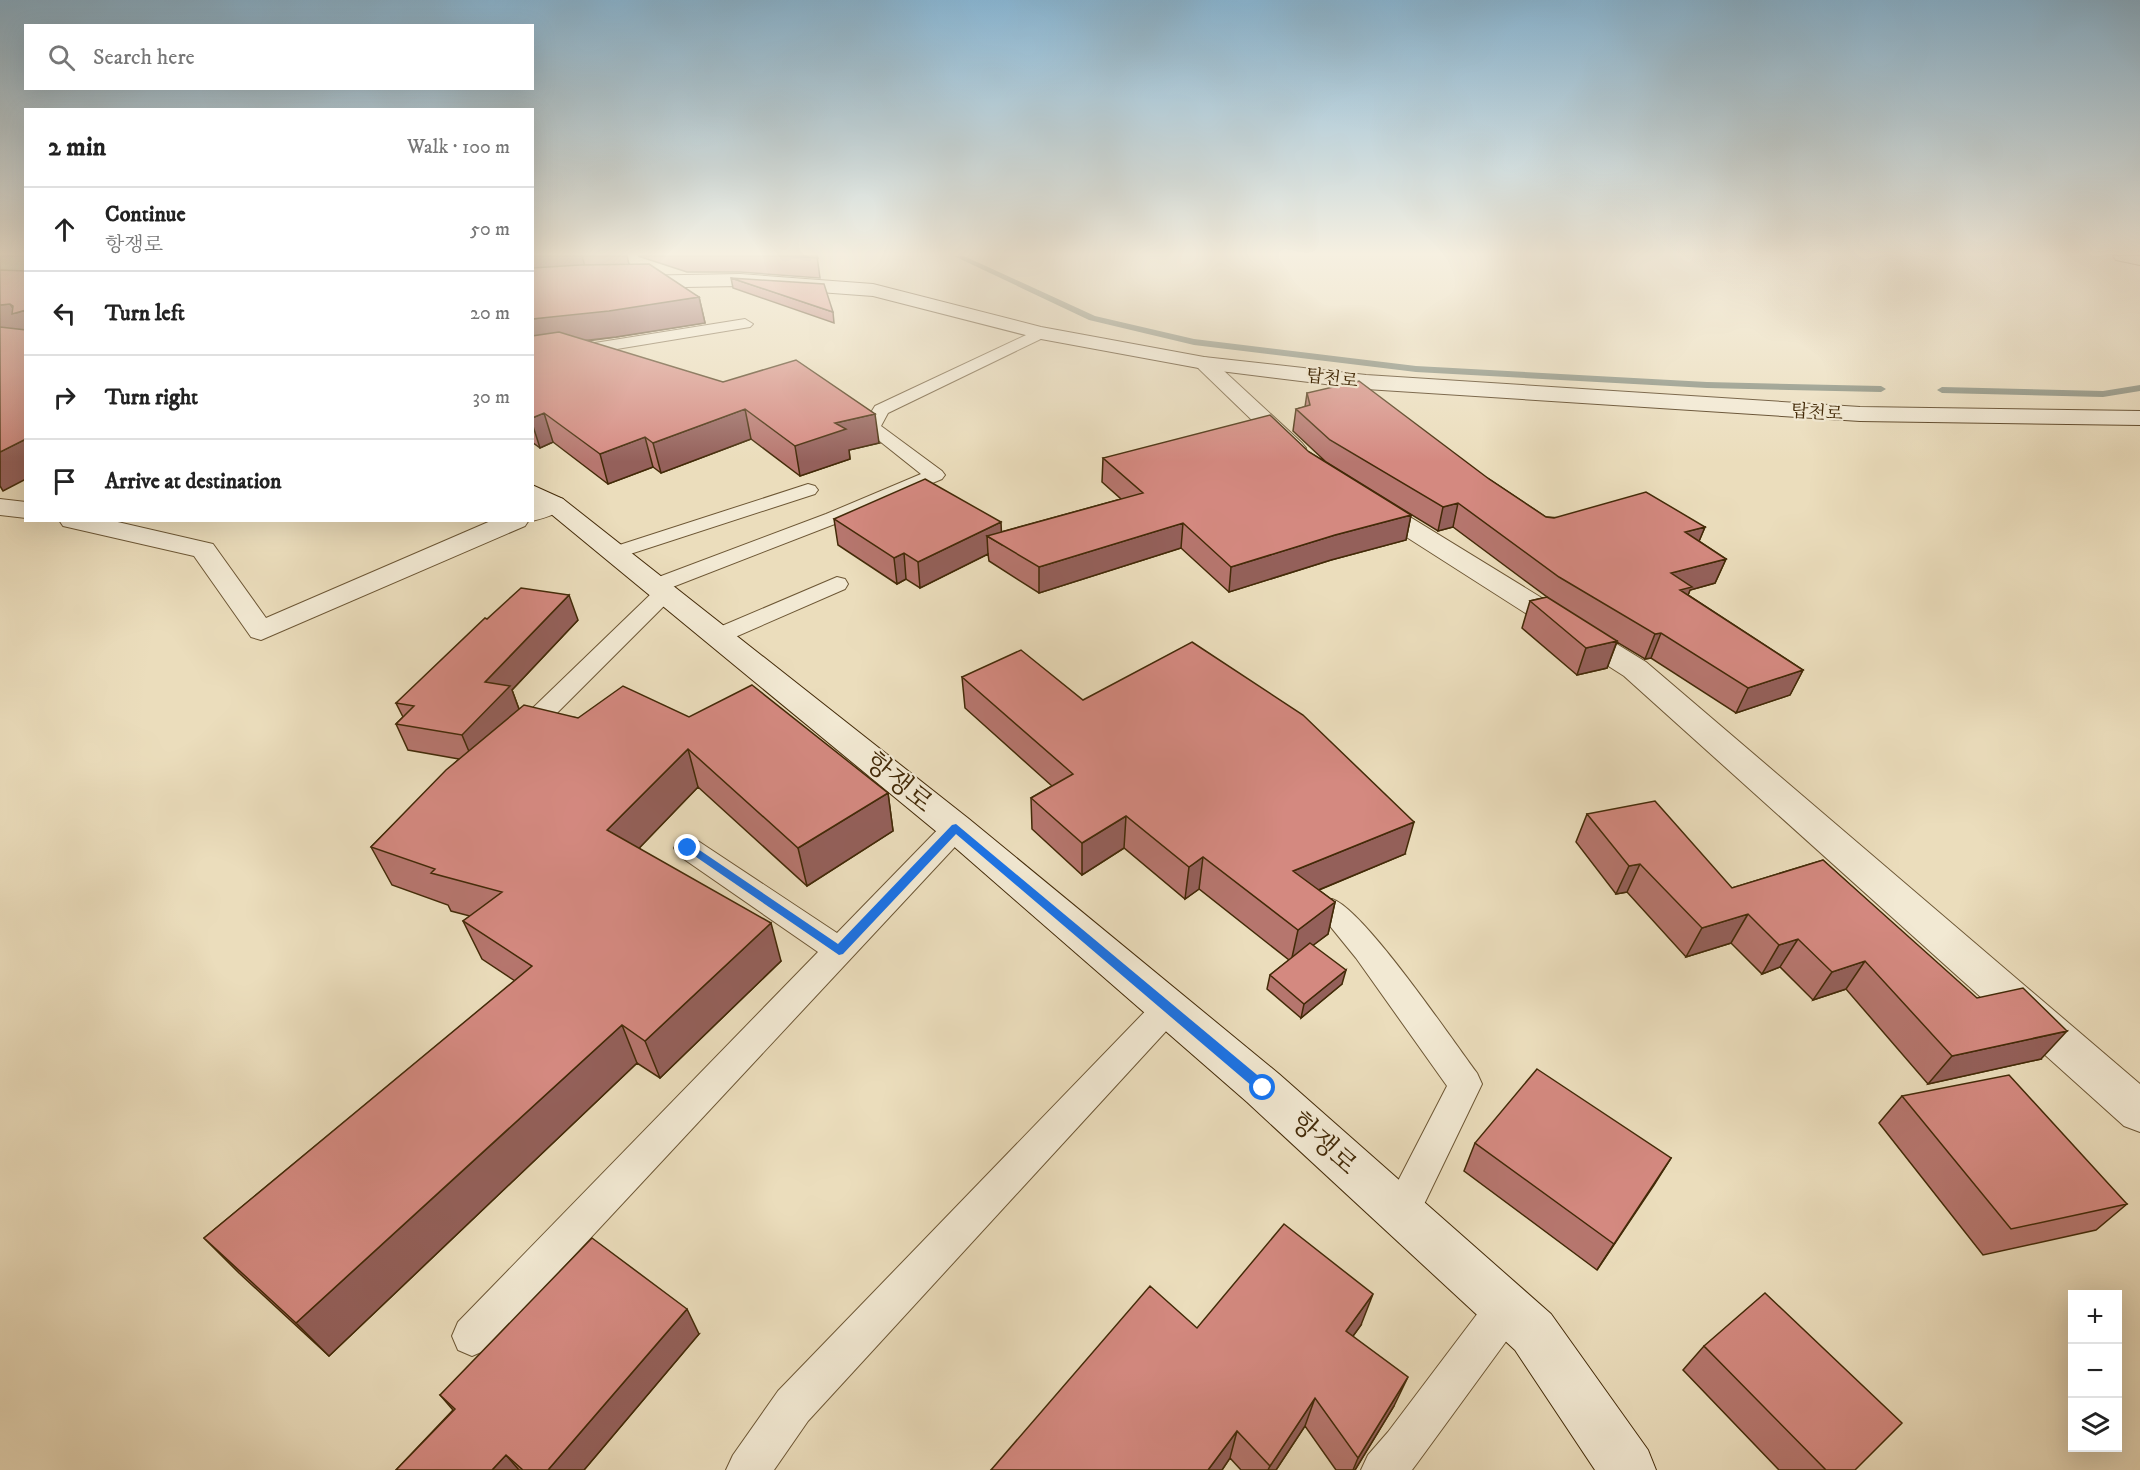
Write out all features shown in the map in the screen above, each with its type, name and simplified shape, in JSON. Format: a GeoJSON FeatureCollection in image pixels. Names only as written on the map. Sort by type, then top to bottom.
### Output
{"type":"FeatureCollection","features":[{"type":"Feature","properties":{"kind":"street","name":"탑천로"},"geometry":{"type":"LineString","coordinates":[[1008,325],[1041,333],[1204,363],[1366,382],[1860,414],[2140,418]]}},
{"type":"Feature","properties":{"kind":"street"},"geometry":{"type":"LineString","coordinates":[[1204,363],[1316,469]]}},
{"type":"Feature","properties":{"kind":"street"},"geometry":{"type":"LineString","coordinates":[[1346,488],[1635,669],[2140,1112]]}},
{"type":"Feature","properties":{"kind":"street","name":"항쟁로"},"geometry":{"type":"LineString","coordinates":[[540,503],[614,553],[956,828],[1169,1007],[1401,1212],[1533,1332],[1628,1470]]}},
{"type":"Feature","properties":{"kind":"street"},"geometry":{"type":"LineString","coordinates":[[0,507],[24,510]]}},
{"type":"Feature","properties":{"kind":"street"},"geometry":{"type":"LineString","coordinates":[[81,522],[203,550],[261,631],[511,522]]}},
{"type":"Feature","properties":{"kind":"lane"},"geometry":{"type":"LineString","coordinates":[[534,358],[742,325]]}},
{"type":"Feature","properties":{"kind":"lane"},"geometry":{"type":"LineString","coordinates":[[505,749],[660,589],[935,476],[871,427],[881,410],[1041,333]]}},
{"type":"Feature","properties":{"kind":"lane"},"geometry":{"type":"LineString","coordinates":[[614,553],[807,490]]}},
{"type":"Feature","properties":{"kind":"lane"},"geometry":{"type":"LineString","coordinates":[[718,636],[837,584]]}},
{"type":"Feature","properties":{"kind":"lane"},"geometry":{"type":"LineString","coordinates":[[472,1336],[956,828]]}},
{"type":"Feature","properties":{"kind":"lane"},"geometry":{"type":"LineString","coordinates":[[688,848],[839,950]]}},
{"type":"Feature","properties":{"kind":"lane"},"geometry":{"type":"LineString","coordinates":[[1332,910],[1367,949],[1466,1084],[1401,1212]]}},
{"type":"Feature","properties":{"kind":"lane"},"geometry":{"type":"LineString","coordinates":[[748,1470],[793,1406],[1169,1007]]}},
{"type":"Feature","properties":{"kind":"lane"},"geometry":{"type":"LineString","coordinates":[[1383,1470],[1403,1447],[1506,1307]]}},
{"type":"Feature","properties":{"kind":"building"},"geometry":{"type":"Polygon","coordinates":[[[0,327],[24,330],[24,440],[0,452],[0,327]]]}},
{"type":"Feature","properties":{"kind":"building"},"geometry":{"type":"Polygon","coordinates":[[[559,332],[723,382],[796,360],[875,414],[835,423],[846,429],[795,446],[745,409],[653,443],[645,437],[600,454],[544,413],[534,417],[534,336],[559,332]]]}},
{"type":"Feature","properties":{"kind":"building"},"geometry":{"type":"Polygon","coordinates":[[[1359,381],[1489,479],[1546,517],[1554,518],[1646,492],[1705,527],[1685,532],[1726,559],[1671,573],[1692,587],[1680,590],[1803,670],[1748,688],[1661,633],[1655,634],[1559,577],[1458,503],[1443,507],[1330,440],[1296,409],[1310,405],[1307,393],[1359,381]]]}},
{"type":"Feature","properties":{"kind":"building"},"geometry":{"type":"Polygon","coordinates":[[[1270,415],[1309,452],[1411,515],[1335,535],[1231,567],[1183,523],[1039,567],[987,536],[1143,493],[1103,458],[1270,415]]]}},
{"type":"Feature","properties":{"kind":"building"},"geometry":{"type":"Polygon","coordinates":[[[925,479],[1001,522],[918,562],[904,553],[894,558],[834,519],[925,479]]]}},
{"type":"Feature","properties":{"kind":"building"},"geometry":{"type":"Polygon","coordinates":[[[521,588],[569,595],[485,682],[510,686],[462,735],[396,724],[414,706],[396,703],[485,618],[487,619],[521,588]]]}},
{"type":"Feature","properties":{"kind":"building"},"geometry":{"type":"Polygon","coordinates":[[[1547,597],[1617,641],[1586,648],[1530,601],[1547,597]]]}},
{"type":"Feature","properties":{"kind":"building"},"geometry":{"type":"Polygon","coordinates":[[[1192,642],[1303,715],[1414,822],[1293,871],[1335,902],[1298,930],[1203,857],[1189,867],[1126,816],[1082,843],[1031,798],[1073,774],[962,677],[1021,650],[1083,700],[1192,642]]]}},
{"type":"Feature","properties":{"kind":"building"},"geometry":{"type":"Polygon","coordinates":[[[752,685],[888,793],[798,848],[688,749],[607,830],[771,923],[645,1041],[622,1025],[296,1323],[204,1238],[532,966],[463,921],[502,892],[431,873],[435,869],[371,847],[446,770],[524,705],[578,718],[623,686],[689,717],[752,685]]]}},
{"type":"Feature","properties":{"kind":"building"},"geometry":{"type":"Polygon","coordinates":[[[1655,801],[1732,888],[1823,860],[1977,998],[2023,988],[2067,1031],[1952,1056],[1865,961],[1832,972],[1798,939],[1779,945],[1748,914],[1702,928],[1640,864],[1629,866],[1587,814],[1655,801]]]}},
{"type":"Feature","properties":{"kind":"building"},"geometry":{"type":"Polygon","coordinates":[[[1310,943],[1346,970],[1304,1004],[1270,975],[1310,943]]]}},
{"type":"Feature","properties":{"kind":"building"},"geometry":{"type":"Polygon","coordinates":[[[1537,1069],[1671,1158],[1614,1244],[1475,1143],[1537,1069]]]}},
{"type":"Feature","properties":{"kind":"building"},"geometry":{"type":"Polygon","coordinates":[[[2009,1075],[2127,1204],[2011,1229],[1902,1096],[2009,1075]]]}},
{"type":"Feature","properties":{"kind":"building"},"geometry":{"type":"Polygon","coordinates":[[[1284,1224],[1373,1294],[1346,1331],[1408,1377],[1358,1458],[1315,1398],[1270,1466],[1237,1431],[1208,1470],[991,1470],[1150,1286],[1197,1328],[1284,1224]]]}},
{"type":"Feature","properties":{"kind":"building"},"geometry":{"type":"Polygon","coordinates":[[[592,1238],[687,1309],[548,1470],[523,1470],[506,1455],[492,1470],[396,1470],[455,1409],[440,1395],[592,1238]]]}},
{"type":"Feature","properties":{"kind":"building"},"geometry":{"type":"Polygon","coordinates":[[[1765,1293],[1902,1423],[1855,1470],[1826,1470],[1704,1346],[1765,1293]]]}},
{"type":"Feature","properties":{"kind":"waterway"},"geometry":{"type":"LineString","coordinates":[[1120,325],[1194,342],[1416,369],[1707,385],[1881,389]]}},
{"type":"Feature","properties":{"kind":"waterway"},"geometry":{"type":"LineString","coordinates":[[1942,390],[2103,394],[2140,388]]}},
{"type":"Feature","properties":{"kind":"route"},"geometry":{"type":"LineString","coordinates":[[688,848],[839,950],[956,828],[1263,1088]]}}]}
